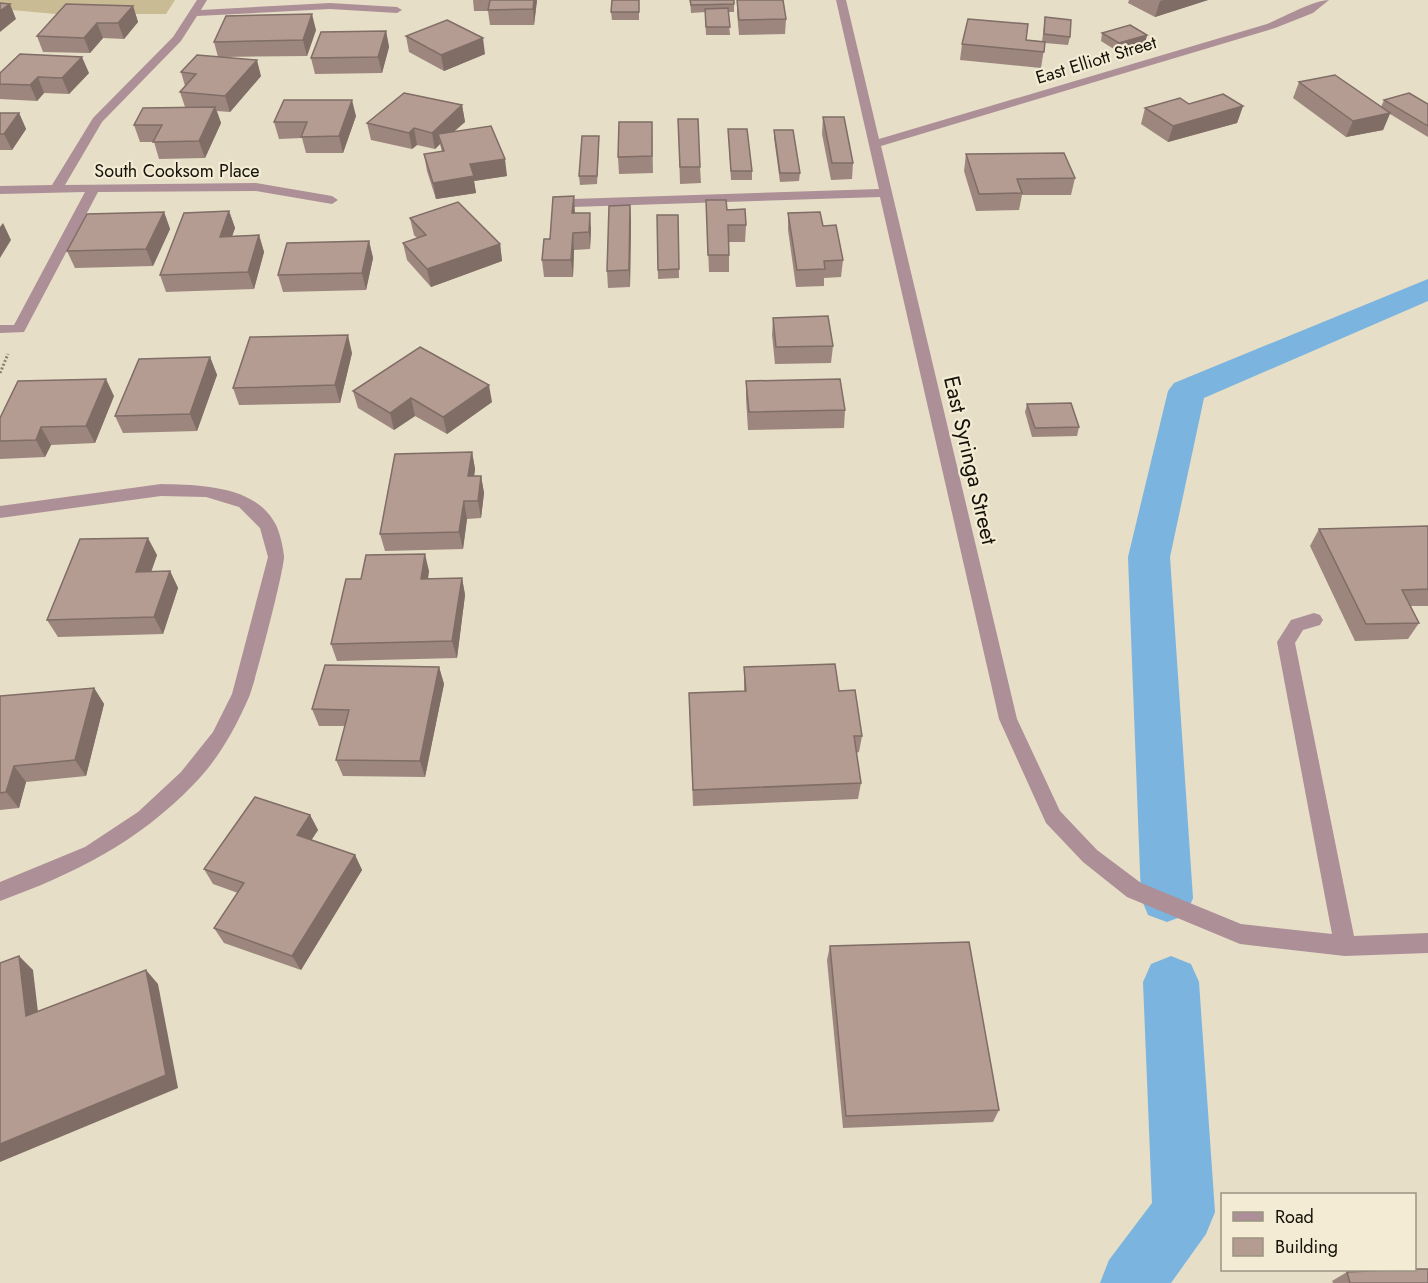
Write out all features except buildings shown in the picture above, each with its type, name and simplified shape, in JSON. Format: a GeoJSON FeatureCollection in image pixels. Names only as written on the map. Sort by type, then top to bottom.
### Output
{"type":"FeatureCollection","features":[{"type":"Feature","properties":{"kind":"street"},"geometry":{"type":"LineString","coordinates":[[56,189],[97,120],[110,104],[152,66],[177,39],[202,0]]}},
{"type":"Feature","properties":{"kind":"street","name":"East Syringa Street"},"geometry":{"type":"LineString","coordinates":[[841,0],[1008,719],[1053,818],[1090,856],[1134,890],[1240,934],[1346,946],[1428,943]]}},
{"type":"Feature","properties":{"kind":"street","name":"East Elliott Street"},"geometry":{"type":"LineString","coordinates":[[874,144],[1271,26],[1309,11],[1324,0]]}},
{"type":"Feature","properties":{"kind":"street"},"geometry":{"type":"LineString","coordinates":[[195,13],[330,6],[397,10]]}},
{"type":"Feature","properties":{"kind":"street","name":"South Cooksom Place"},"geometry":{"type":"LineString","coordinates":[[0,190],[256,187],[332,200]]}},
{"type":"Feature","properties":{"kind":"street"},"geometry":{"type":"LineString","coordinates":[[0,329],[19,329],[93,189]]}},
{"type":"Feature","properties":{"kind":"street"},"geometry":{"type":"LineString","coordinates":[[572,203],[886,193]]}},
{"type":"Feature","properties":{"kind":"street"},"geometry":{"type":"LineString","coordinates":[[0,512],[161,490],[206,491],[245,503],[268,526],[276,557],[241,694],[220,737],[188,778],[145,818],[92,853],[0,892]]}},
{"type":"Feature","properties":{"kind":"street"},"geometry":{"type":"LineString","coordinates":[[1314,620],[1297,625],[1286,642],[1346,946]]}},
{"type":"Feature","properties":{"kind":"shaded area"},"geometry":{"type":"Polygon","coordinates":[[[0,0],[175,0],[166,14],[56,14],[0,9],[0,0]]]}},
{"type":"Feature","properties":{"kind":"waterway"},"geometry":{"type":"LineString","coordinates":[[1167,898],[1149,557],[1187,391],[1428,289]]}},
{"type":"Feature","properties":{"kind":"waterway"},"geometry":{"type":"LineString","coordinates":[[1132,1283],[1184,1212],[1171,982]]}}]}
